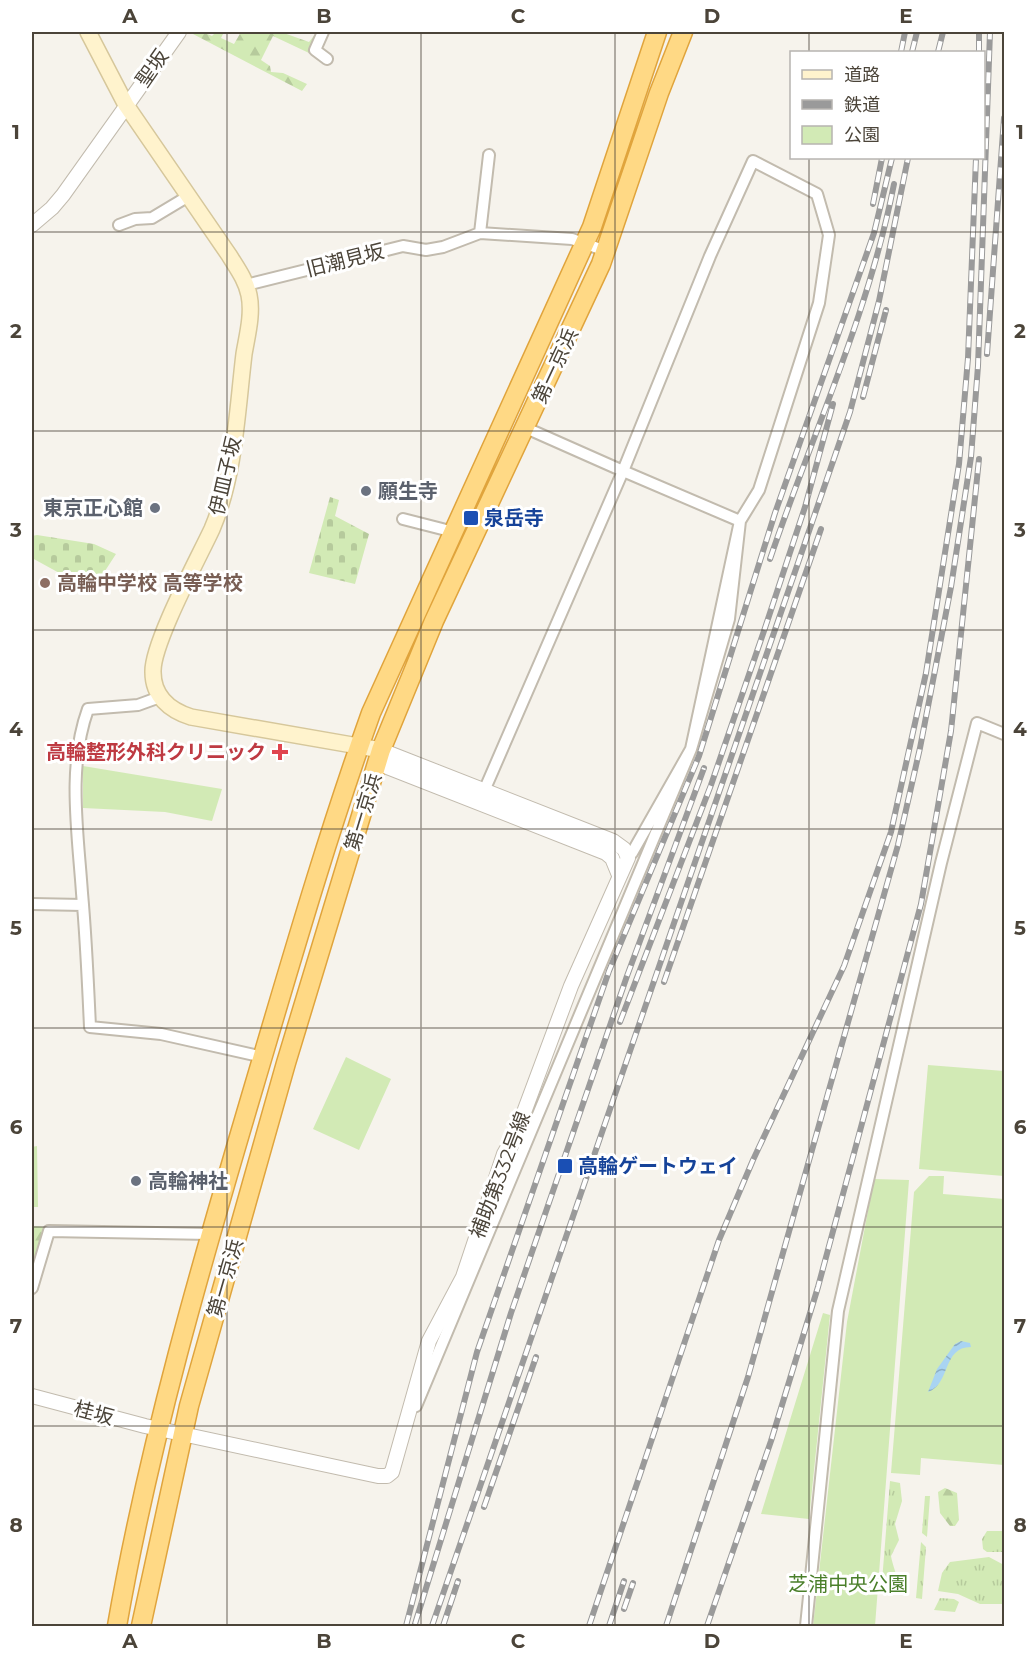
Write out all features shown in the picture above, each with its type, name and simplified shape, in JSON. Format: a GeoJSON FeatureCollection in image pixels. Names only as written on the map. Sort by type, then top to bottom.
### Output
{"type":"FeatureCollection","features":[{"type":"Feature","properties":{"kind":"highway","name":"第一京浜"},"geometry":{"type":"LineString","coordinates":[[117,1626],[158,1428],[176,1357],[210,1234],[314,884],[359,747],[371,713],[585,243],[657,32]]}},
{"type":"Feature","properties":{"kind":"highway","name":"第一京浜"},"geometry":{"type":"LineString","coordinates":[[141,1626],[182,1434],[201,1364],[286,1063],[379,757],[434,621],[586,299],[627,195],[659,93],[684,32]]}},
{"type":"Feature","properties":{"kind":"highway"},"geometry":{"type":"LineString","coordinates":[[603,194],[606,207],[613,209],[619,207],[627,195]]}},
{"type":"Feature","properties":{"kind":"highway"},"geometry":{"type":"LineString","coordinates":[[563,289],[578,287],[584,292],[586,299]]}},
{"type":"Feature","properties":{"kind":"highway"},"geometry":{"type":"LineString","coordinates":[[176,1357],[201,1364]]}},
{"type":"Feature","properties":{"kind":"main road","name":"伊皿子坂"},"geometry":{"type":"LineString","coordinates":[[88,32],[126,105],[229,255],[246,285],[251,308],[229,472],[213,526],[154,660],[153,674],[160,697]]}},
{"type":"Feature","properties":{"kind":"main road"},"geometry":{"type":"LineString","coordinates":[[160,697],[174,710],[191,717],[329,739],[359,747],[379,757]]}},
{"type":"Feature","properties":{"kind":"street","name":"聖坂"},"geometry":{"type":"LineString","coordinates":[[32,225],[63,195],[178,32]]}},
{"type":"Feature","properties":{"kind":"street"},"geometry":{"type":"LineString","coordinates":[[323,32],[315,50],[327,59]]}},
{"type":"Feature","properties":{"kind":"street"},"geometry":{"type":"LineString","coordinates":[[489,155],[480,232],[557,237],[585,243],[606,251]]}},
{"type":"Feature","properties":{"kind":"street"},"geometry":{"type":"LineString","coordinates":[[379,757],[484,791],[623,471],[710,256],[753,161],[817,194],[829,236],[819,303],[759,490],[740,521],[729,620],[692,749],[387,1476]]}},
{"type":"Feature","properties":{"kind":"street"},"geometry":{"type":"LineString","coordinates":[[119,225],[135,219],[152,218],[187,197]]}},
{"type":"Feature","properties":{"kind":"street","name":"旧潮見坂"},"geometry":{"type":"LineString","coordinates":[[246,285],[403,246],[426,250],[443,247],[480,232]]}},
{"type":"Feature","properties":{"kind":"street"},"geometry":{"type":"LineString","coordinates":[[526,428],[740,521]]}},
{"type":"Feature","properties":{"kind":"street"},"geometry":{"type":"LineString","coordinates":[[403,519],[454,532]]}},
{"type":"Feature","properties":{"kind":"street"},"geometry":{"type":"LineString","coordinates":[[160,697],[138,705],[88,709],[82,725],[77,767],[77,810],[90,1027],[161,1034],[263,1057]]}},
{"type":"Feature","properties":{"kind":"street"},"geometry":{"type":"LineString","coordinates":[[806,1626],[838,1311],[942,863],[977,723],[1005,734]]}},
{"type":"Feature","properties":{"kind":"street"},"geometry":{"type":"LineString","coordinates":[[379,757],[632,853],[692,749]]}},
{"type":"Feature","properties":{"kind":"street","name":"補助第332号線"},"geometry":{"type":"LineString","coordinates":[[379,757],[613,841],[624,849],[628,858],[571,986],[517,1131],[504,1154],[463,1277],[429,1341],[395,1464],[387,1476]]}},
{"type":"Feature","properties":{"kind":"street"},"geometry":{"type":"LineString","coordinates":[[32,904],[83,905]]}},
{"type":"Feature","properties":{"kind":"street"},"geometry":{"type":"LineString","coordinates":[[32,1288],[49,1231],[210,1234]]}},
{"type":"Feature","properties":{"kind":"street","name":"桂坂"},"geometry":{"type":"LineString","coordinates":[[32,1396],[182,1434],[387,1476]]}},
{"type":"Feature","properties":{"kind":"green space"},"geometry":{"type":"Polygon","coordinates":[[[203,32],[212,36],[216,32],[224,32],[221,38],[234,44],[241,32],[281,32],[309,42],[317,32],[309,53],[273,36],[261,60],[270,66],[271,72],[283,73],[307,84],[302,91],[193,34],[203,32]]]}},
{"type":"Feature","properties":{"kind":"green space"},"geometry":{"type":"Polygon","coordinates":[[[330,497],[339,500],[335,516],[369,534],[355,584],[309,573],[330,497]]]}},
{"type":"Feature","properties":{"kind":"green space"},"geometry":{"type":"Polygon","coordinates":[[[32,536],[94,544],[116,554],[92,591],[32,558],[32,536]]]}},
{"type":"Feature","properties":{"kind":"green space"},"geometry":{"type":"Polygon","coordinates":[[[83,766],[222,789],[212,821],[165,812],[83,808],[83,766]]]}},
{"type":"Feature","properties":{"kind":"green space"},"geometry":{"type":"Polygon","coordinates":[[[346,1057],[391,1079],[359,1150],[313,1129],[346,1057]]]}},
{"type":"Feature","properties":{"kind":"green space"},"geometry":{"type":"Polygon","coordinates":[[[928,1065],[1004,1071],[1004,1176],[919,1169],[928,1065]]]}},
{"type":"Feature","properties":{"kind":"green space"},"geometry":{"type":"Polygon","coordinates":[[[37,1146],[38,1207],[32,1207],[32,1147],[37,1146]]]}},
{"type":"Feature","properties":{"kind":"green space"},"geometry":{"type":"Polygon","coordinates":[[[929,1176],[944,1176],[943,1194],[1004,1199],[1004,1465],[921,1458],[920,1475],[891,1473],[914,1192],[929,1176]]]}},
{"type":"Feature","properties":{"kind":"green space","name":"芝浦中央公園"},"geometry":{"type":"Polygon","coordinates":[[[874,1179],[909,1180],[875,1626],[813,1626],[847,1322],[874,1179]]]}},
{"type":"Feature","properties":{"kind":"green space"},"geometry":{"type":"Polygon","coordinates":[[[32,1226],[45,1227],[32,1272],[32,1226]]]}},
{"type":"Feature","properties":{"kind":"green space"},"geometry":{"type":"Polygon","coordinates":[[[823,1313],[830,1315],[809,1519],[761,1514],[823,1313]]]}},
{"type":"Feature","properties":{"kind":"green space"},"geometry":{"type":"Polygon","coordinates":[[[890,1481],[900,1483],[902,1501],[895,1524],[899,1540],[891,1556],[897,1581],[892,1595],[881,1594],[890,1481]]]}},
{"type":"Feature","properties":{"kind":"green space"},"geometry":{"type":"Polygon","coordinates":[[[945,1488],[957,1493],[959,1520],[955,1526],[950,1526],[940,1513],[938,1492],[945,1488]]]}},
{"type":"Feature","properties":{"kind":"green space"},"geometry":{"type":"Polygon","coordinates":[[[925,1496],[930,1496],[927,1537],[922,1533],[925,1496]]]}},
{"type":"Feature","properties":{"kind":"green space"},"geometry":{"type":"Polygon","coordinates":[[[987,1531],[1004,1531],[1004,1552],[987,1552],[983,1549],[982,1539],[987,1531]]]}},
{"type":"Feature","properties":{"kind":"green space"},"geometry":{"type":"Polygon","coordinates":[[[921,1542],[926,1547],[922,1599],[916,1598],[921,1542]]]}},
{"type":"Feature","properties":{"kind":"green space"},"geometry":{"type":"Polygon","coordinates":[[[989,1557],[1004,1565],[1004,1604],[980,1604],[958,1594],[938,1591],[942,1573],[950,1562],[989,1557]]]}},
{"type":"Feature","properties":{"kind":"green space"},"geometry":{"type":"Polygon","coordinates":[[[940,1598],[954,1599],[959,1602],[955,1612],[934,1610],[940,1598]]]}},
{"type":"Feature","properties":{"kind":"water"},"geometry":{"type":"Polygon","coordinates":[[[961,1341],[970,1343],[971,1347],[955,1353],[940,1382],[928,1392],[937,1369],[955,1344],[961,1341]]]}},
{"type":"Feature","properties":{"kind":"railway"},"geometry":{"type":"LineString","coordinates":[[901,51],[905,32]]}},
{"type":"Feature","properties":{"kind":"railway"},"geometry":{"type":"LineString","coordinates":[[912,51],[917,32]]}},
{"type":"Feature","properties":{"kind":"railway"},"geometry":{"type":"LineString","coordinates":[[938,51],[943,32]]}},
{"type":"Feature","properties":{"kind":"railway"},"geometry":{"type":"LineString","coordinates":[[979,32],[979,51]]}},
{"type":"Feature","properties":{"kind":"railway"},"geometry":{"type":"LineString","coordinates":[[666,1626],[748,1377],[898,845],[920,748],[951,587],[971,457],[978,366],[990,32]]}},
{"type":"Feature","properties":{"kind":"railway"},"geometry":{"type":"LineString","coordinates":[[987,354],[1004,118]]}},
{"type":"Feature","properties":{"kind":"railway"},"geometry":{"type":"LineString","coordinates":[[873,204],[882,159]]}},
{"type":"Feature","properties":{"kind":"railway"},"geometry":{"type":"LineString","coordinates":[[406,1626],[477,1352],[609,971],[699,756],[775,513],[874,233],[892,159]]}},
{"type":"Feature","properties":{"kind":"railway"},"geometry":{"type":"LineString","coordinates":[[432,1626],[850,412],[879,301],[908,159]]}},
{"type":"Feature","properties":{"kind":"railway"},"geometry":{"type":"LineString","coordinates":[[589,1626],[719,1240],[753,1160],[844,966],[891,832],[926,673],[959,464],[968,358],[976,159]]}},
{"type":"Feature","properties":{"kind":"railway"},"geometry":{"type":"LineString","coordinates":[[770,559],[855,327],[870,280],[894,184]]}},
{"type":"Feature","properties":{"kind":"railway"},"geometry":{"type":"LineString","coordinates":[[863,397],[886,310]]}},
{"type":"Feature","properties":{"kind":"railway"},"geometry":{"type":"LineString","coordinates":[[620,1022],[711,785],[805,507],[833,404]]}},
{"type":"Feature","properties":{"kind":"railway"},"geometry":{"type":"LineString","coordinates":[[707,1626],[771,1441],[818,1287],[921,904],[951,731],[979,459]]}},
{"type":"Feature","properties":{"kind":"railway"},"geometry":{"type":"LineString","coordinates":[[664,982],[821,529]]}},
{"type":"Feature","properties":{"kind":"railway"},"geometry":{"type":"LineString","coordinates":[[415,1624],[511,1313],[627,976],[704,768]]}},
{"type":"Feature","properties":{"kind":"railway"},"geometry":{"type":"LineString","coordinates":[[484,1507],[536,1357]]}},
{"type":"Feature","properties":{"kind":"railway"},"geometry":{"type":"LineString","coordinates":[[443,1626],[458,1581]]}},
{"type":"Feature","properties":{"kind":"railway"},"geometry":{"type":"LineString","coordinates":[[609,1626],[624,1581]]}},
{"type":"Feature","properties":{"kind":"railway"},"geometry":{"type":"LineString","coordinates":[[624,1609],[633,1583]]}},
{"type":"Feature","properties":{"kind":"place","name":"願生寺"},"geometry":{"type":"Point","coordinates":[366,491]}},
{"type":"Feature","properties":{"kind":"place","name":"東京正心館"},"geometry":{"type":"Point","coordinates":[155,508]}},
{"type":"Feature","properties":{"kind":"place","name":"泉岳寺"},"geometry":{"type":"Point","coordinates":[471,518]}},
{"type":"Feature","properties":{"kind":"place","name":"高輪中学校 高等学校"},"geometry":{"type":"Point","coordinates":[45,583]}},
{"type":"Feature","properties":{"kind":"place","name":"高輪整形外科クリニック"},"geometry":{"type":"Point","coordinates":[280,752]}},
{"type":"Feature","properties":{"kind":"place","name":"高輪ゲートウェイ"},"geometry":{"type":"Point","coordinates":[565,1166]}},
{"type":"Feature","properties":{"kind":"place","name":"高輪神社"},"geometry":{"type":"Point","coordinates":[136,1181]}}]}
